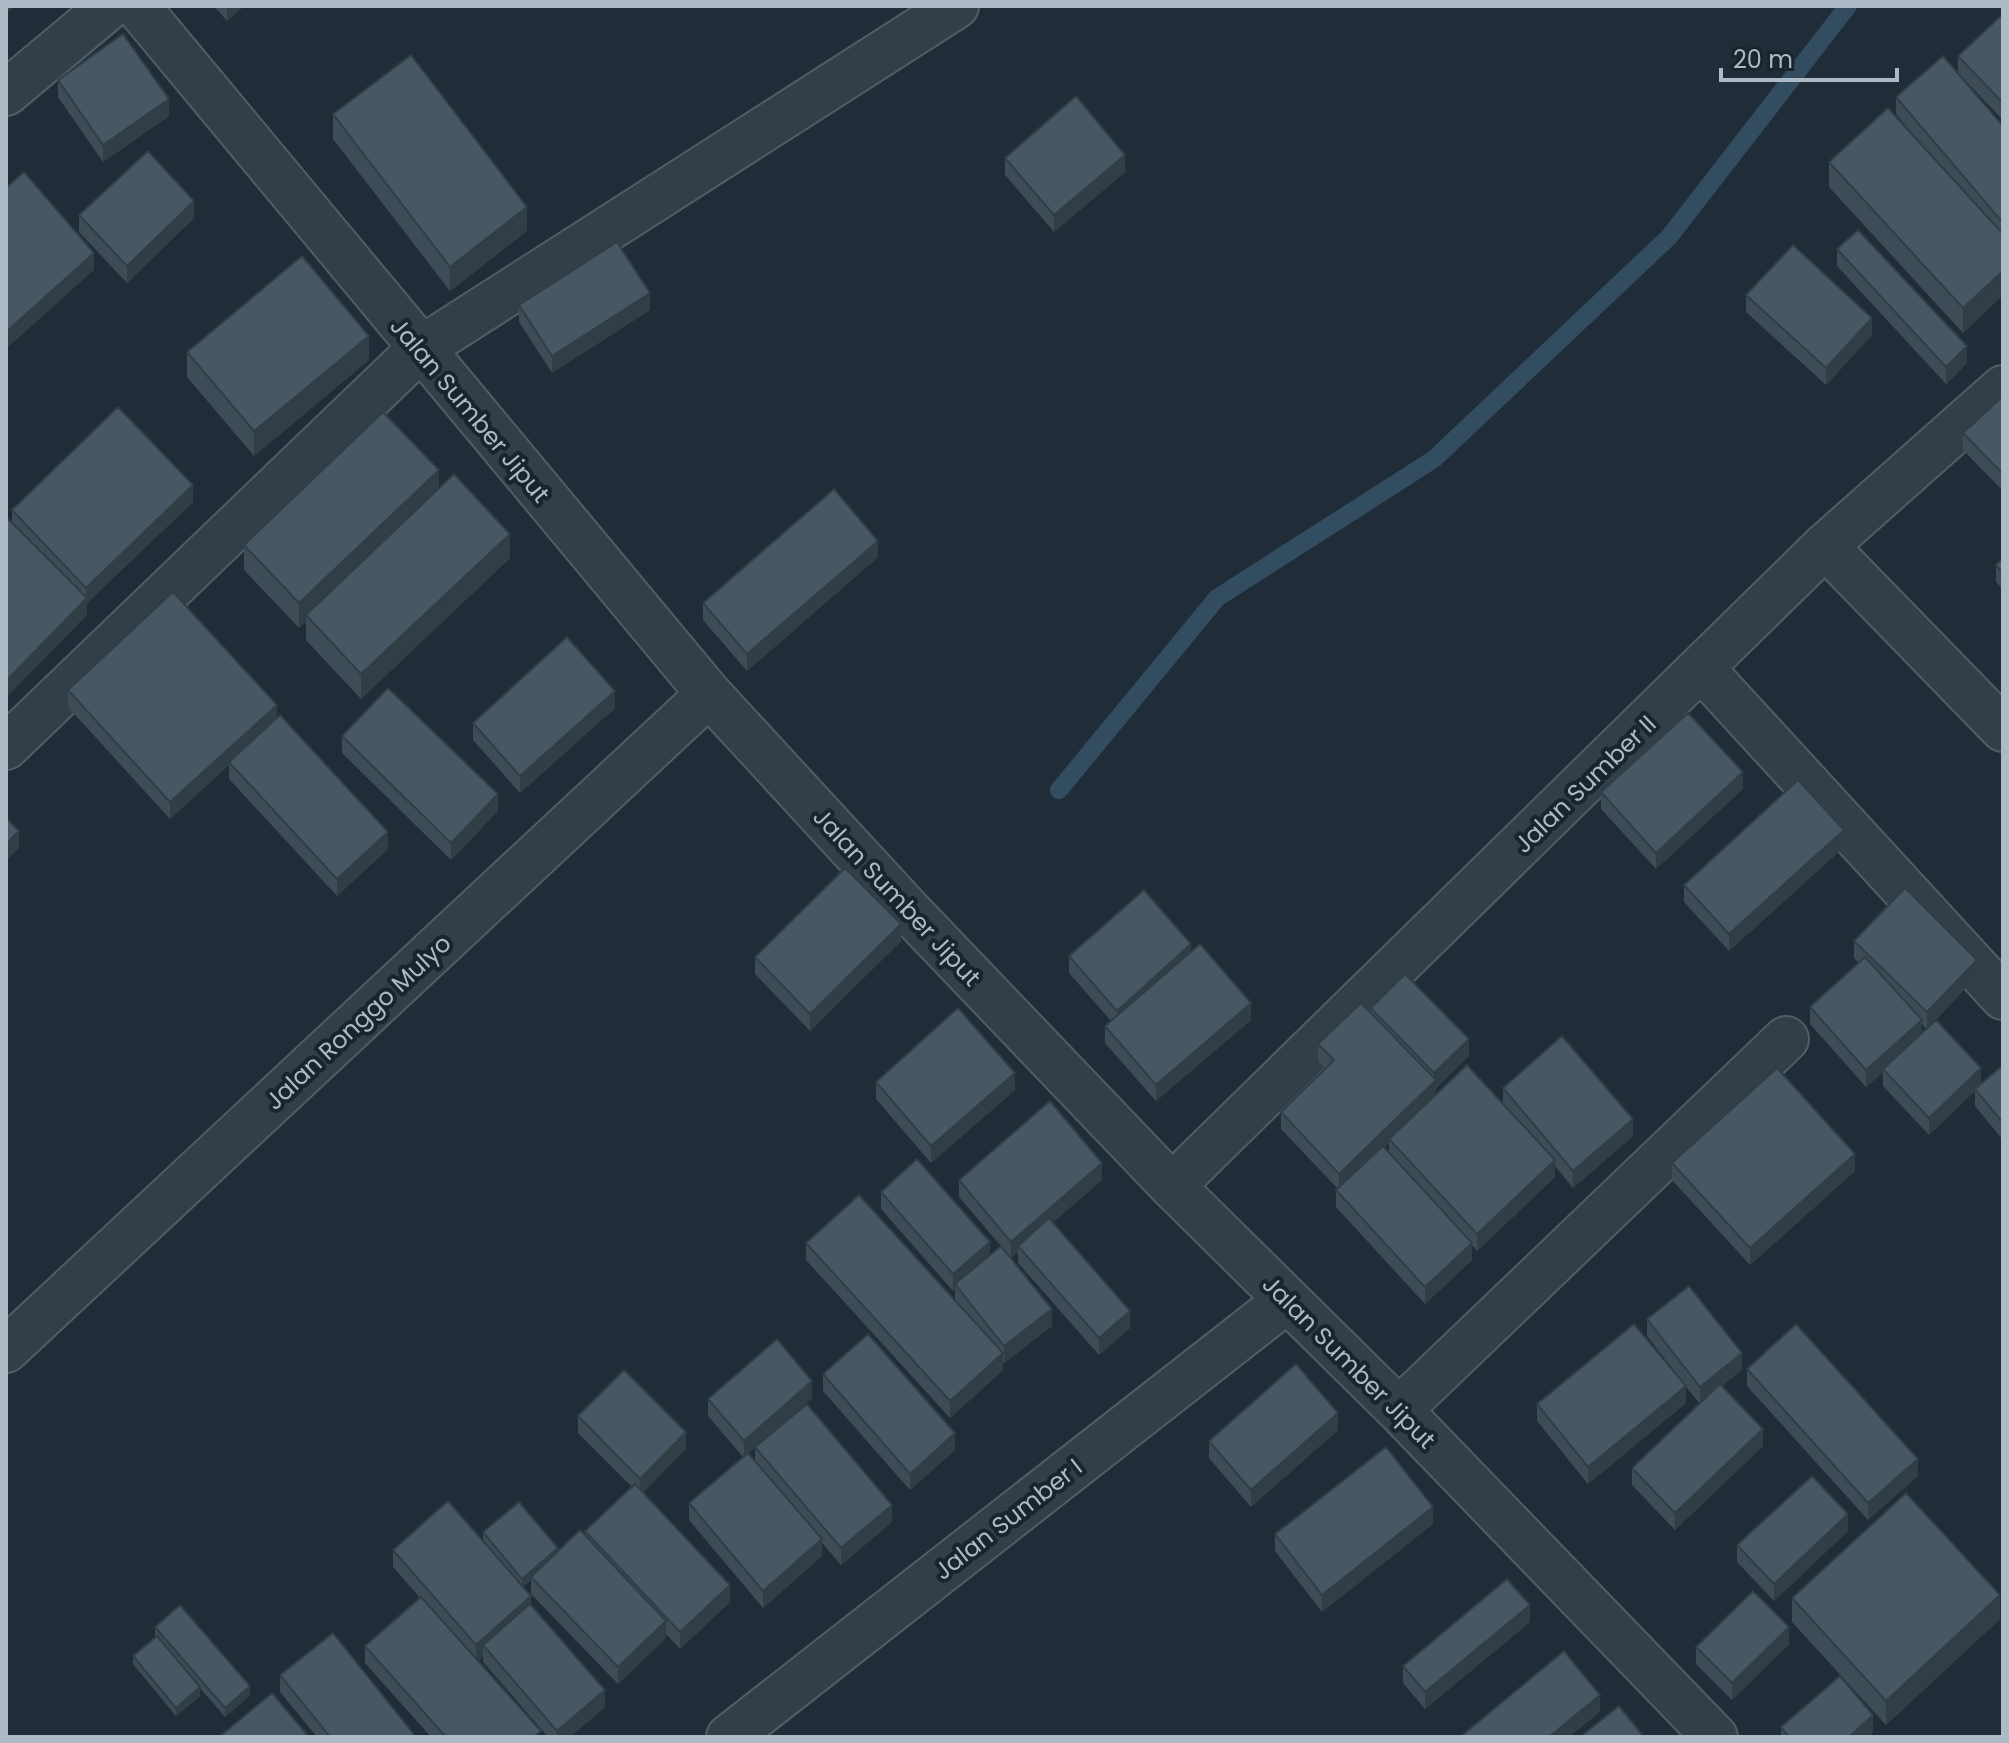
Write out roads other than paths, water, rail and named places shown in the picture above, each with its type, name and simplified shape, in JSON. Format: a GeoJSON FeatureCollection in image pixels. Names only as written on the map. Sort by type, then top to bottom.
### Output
{"type":"FeatureCollection","features":[{"type":"Feature","properties":{"kind":"street"},"geometry":{"type":"LineString","coordinates":[[6,93],[110,6]]}},
{"type":"Feature","properties":{"kind":"street","name":"Jalan Sumber Jiput"},"geometry":{"type":"LineString","coordinates":[[137,6],[419,350],[709,694],[908,910],[1172,1186],[1399,1410],[1715,1737]]}},
{"type":"Feature","properties":{"kind":"street"},"geometry":{"type":"LineString","coordinates":[[6,747],[419,350],[956,6]]}},
{"type":"Feature","properties":{"kind":"street","name":"Jalan Sumber II"},"geometry":{"type":"LineString","coordinates":[[1172,1186],[1825,546],[2003,388]]}},
{"type":"Feature","properties":{"kind":"street"},"geometry":{"type":"LineString","coordinates":[[1825,546],[2003,729]]}},
{"type":"Feature","properties":{"kind":"street"},"geometry":{"type":"LineString","coordinates":[[1702,669],[2003,997]]}},
{"type":"Feature","properties":{"kind":"street","name":"Jalan Ronggo Mulyo"},"geometry":{"type":"LineString","coordinates":[[6,1350],[709,694]]}},
{"type":"Feature","properties":{"kind":"street"},"geometry":{"type":"LineString","coordinates":[[1399,1410],[1786,1039]]}},
{"type":"Feature","properties":{"kind":"street","name":"Jalan Sumber I"},"geometry":{"type":"LineString","coordinates":[[729,1737],[1286,1301]]}},
{"type":"Feature","properties":{"kind":"waterway"},"geometry":{"type":"LineString","coordinates":[[1059,790],[1217,598],[1434,459],[1669,237],[1848,6]]}}]}
